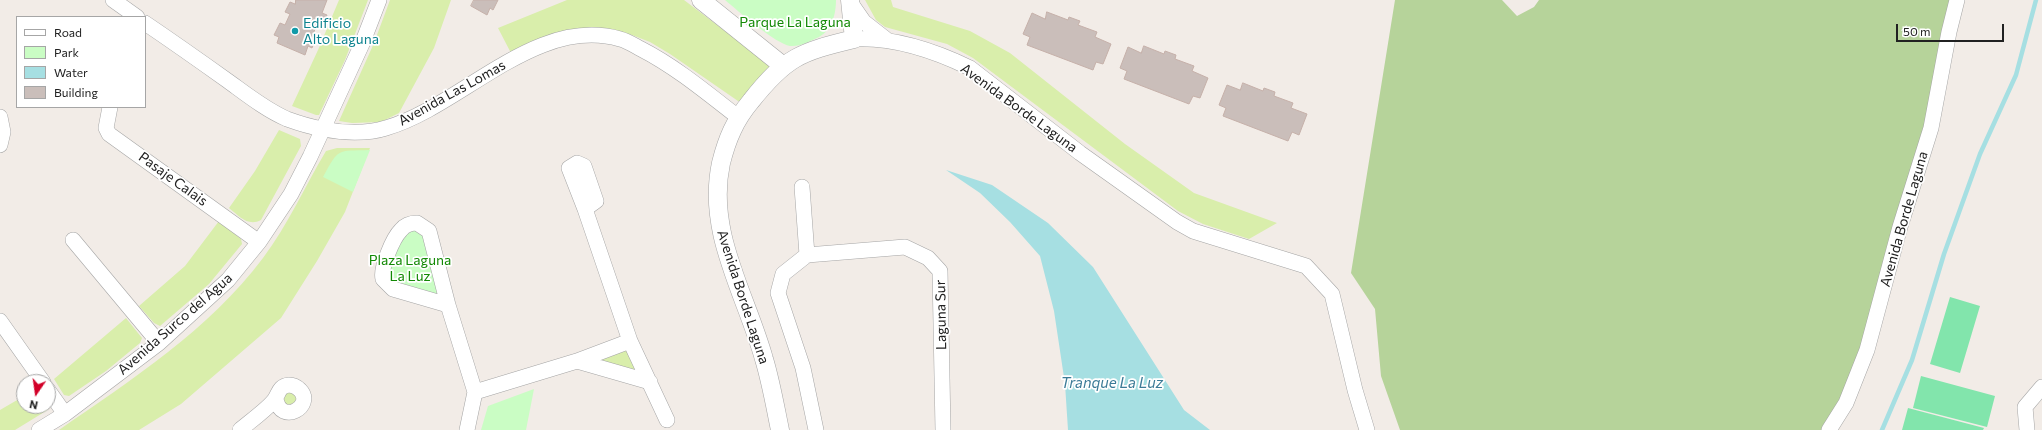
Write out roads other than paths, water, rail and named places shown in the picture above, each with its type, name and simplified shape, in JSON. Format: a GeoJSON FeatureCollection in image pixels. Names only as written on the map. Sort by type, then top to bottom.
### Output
{"type":"FeatureCollection","features":[{"type":"Feature","properties":{"kind":"street"},"geometry":{"type":"LineString","coordinates":[[113,0],[136,16]]}},
{"type":"Feature","properties":{"kind":"street","name":"Avenida Surco del Agua"},"geometry":{"type":"LineString","coordinates":[[39,430],[65,414],[159,343],[228,280],[259,242],[290,194],[323,129],[379,0]]}},
{"type":"Feature","properties":{"kind":"street"},"geometry":{"type":"LineString","coordinates":[[701,0],[782,66]]}},
{"type":"Feature","properties":{"kind":"street","name":"Avenida Borde Laguna"},"geometry":{"type":"LineString","coordinates":[[1829,430],[1846,403],[1867,350],[1900,227],[1931,128],[1948,32],[1957,0]]}},
{"type":"Feature","properties":{"kind":"street"},"geometry":{"type":"LineString","coordinates":[[850,1],[854,39]]}},
{"type":"Feature","properties":{"kind":"street"},"geometry":{"type":"LineString","coordinates":[[850,1],[864,22],[879,35],[892,43]]}},
{"type":"Feature","properties":{"kind":"street"},"geometry":{"type":"LineString","coordinates":[[822,47],[838,31],[850,1]]}},
{"type":"Feature","properties":{"kind":"street","name":"Avenida Las Lomas"},"geometry":{"type":"LineString","coordinates":[[146,23],[245,93],[287,119],[323,129],[358,132],[385,128],[407,120],[539,46],[580,36],[601,36],[621,39],[662,59],[738,117]]}},
{"type":"Feature","properties":{"kind":"street","name":"Avenida Borde Laguna"},"geometry":{"type":"LineString","coordinates":[[780,430],[764,359],[726,252],[719,222],[718,188],[720,170],[730,134],[738,117],[770,77],[782,66],[807,52],[822,47],[854,39],[871,39],[949,58],[970,68],[1080,153],[1177,222],[1194,231],[1306,266],[1332,294],[1355,390],[1368,430]]}},
{"type":"Feature","properties":{"kind":"street","name":"Pasaje Calais"},"geometry":{"type":"LineString","coordinates":[[110,108],[106,128],[110,134],[259,242]]}},
{"type":"Feature","properties":{"kind":"street"},"geometry":{"type":"LineString","coordinates":[[0,117],[3,132],[0,145]]}},
{"type":"Feature","properties":{"kind":"street"},"geometry":{"type":"LineString","coordinates":[[802,187],[806,254],[783,274],[778,293],[803,368],[816,430]]}},
{"type":"Feature","properties":{"kind":"street"},"geometry":{"type":"LineString","coordinates":[[585,209],[630,341],[667,420]]}},
{"type":"Feature","properties":{"kind":"street"},"geometry":{"type":"LineString","coordinates":[[448,305],[393,289],[383,279],[383,266],[400,230],[408,224],[417,223],[429,231],[448,305],[475,392],[468,430]]}},
{"type":"Feature","properties":{"kind":"street"},"geometry":{"type":"LineString","coordinates":[[73,240],[159,343]]}},
{"type":"Feature","properties":{"kind":"street","name":"Laguna Sur"},"geometry":{"type":"LineString","coordinates":[[806,254],[905,247],[928,258],[940,271],[944,430]]}},
{"type":"Feature","properties":{"kind":"street"},"geometry":{"type":"LineString","coordinates":[[0,321],[37,374]]}},
{"type":"Feature","properties":{"kind":"street"},"geometry":{"type":"LineString","coordinates":[[475,392],[577,361],[630,341]]}},
{"type":"Feature","properties":{"kind":"street"},"geometry":{"type":"LineString","coordinates":[[577,361],[650,382]]}},
{"type":"Feature","properties":{"kind":"street"},"geometry":{"type":"LineString","coordinates":[[2027,430],[2025,407],[2042,387]]}},
{"type":"Feature","properties":{"kind":"street"},"geometry":{"type":"LineString","coordinates":[[240,430],[276,399]]}},
{"type":"Feature","properties":{"kind":"street"},"geometry":{"type":"LineString","coordinates":[[56,401],[65,414]]}},
{"type":"Feature","properties":{"kind":"water","name":"Tranque La Luz"},"geometry":{"type":"Polygon","coordinates":[[[946,170],[992,185],[1048,223],[1093,267],[1184,410],[1210,430],[1068,430],[1065,384],[1054,311],[1040,256],[1010,222],[980,193],[946,170]]]}},
{"type":"Feature","properties":{"kind":"waterway"},"geometry":{"type":"LineString","coordinates":[[1882,430],[1912,360],[1944,254],[1980,154],[2016,75],[2036,0]]}},
{"type":"Feature","properties":{"kind":"place","name":"Edificio Alto Laguna"},"geometry":{"type":"Point","coordinates":[295,31]}},
{"type":"Feature","properties":{"kind":"park label","name":"Parque La Laguna"},"geometry":{"type":"Point","coordinates":[795,22]}},
{"type":"Feature","properties":{"kind":"park label","name":"Plaza Laguna La Luz"},"geometry":{"type":"Point","coordinates":[410,268]}}]}
